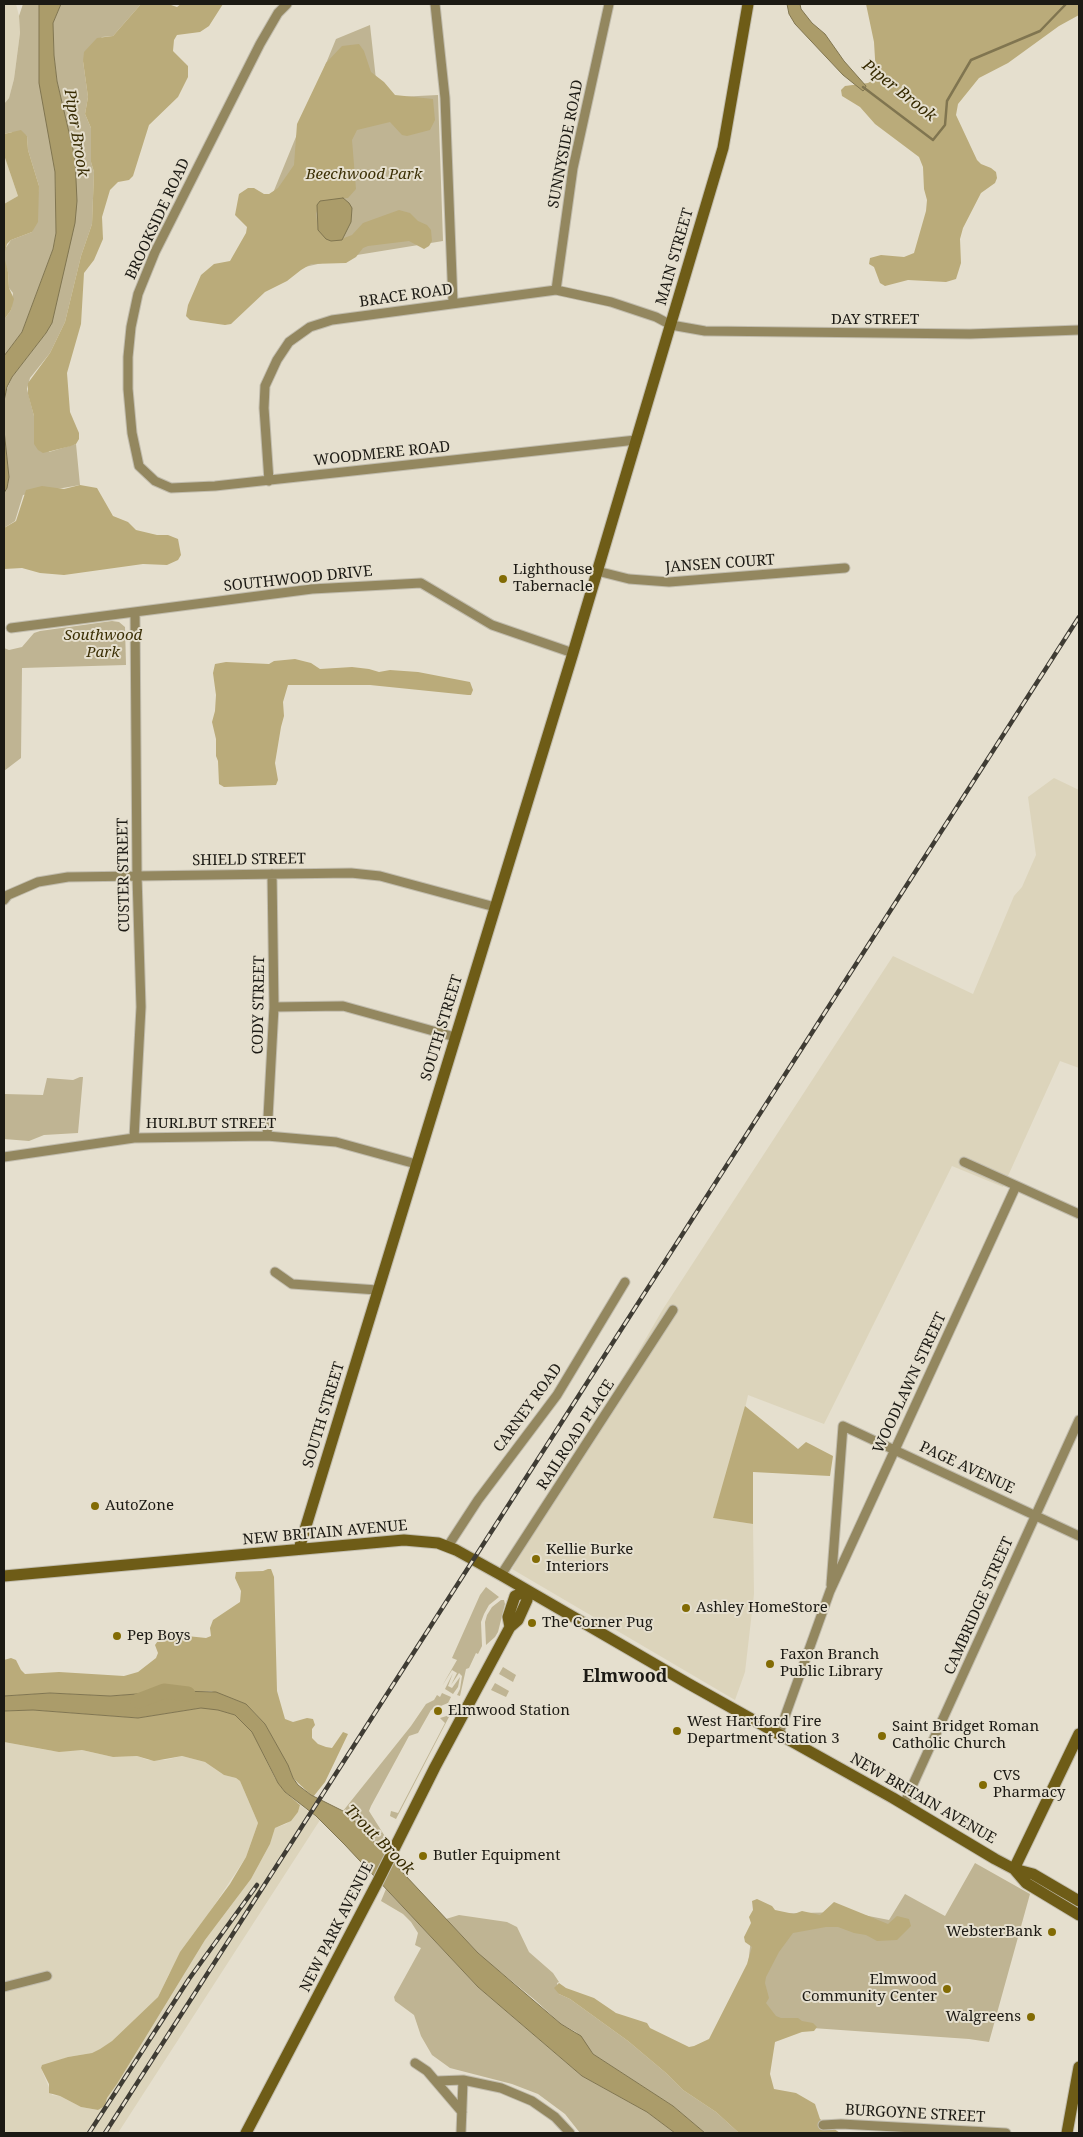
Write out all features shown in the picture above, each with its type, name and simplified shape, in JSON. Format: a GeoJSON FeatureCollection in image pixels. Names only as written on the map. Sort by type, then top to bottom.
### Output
{"type":"FeatureCollection","features":[{"type":"Feature","properties":{"kind":"main road","name":"MAIN STREET"},"geometry":{"type":"LineString","coordinates":[[614,515],[723,148],[748,4]]}},
{"type":"Feature","properties":{"kind":"main road","name":"SOUTH STREET"},"geometry":{"type":"LineString","coordinates":[[299,1549],[614,515]]}},
{"type":"Feature","properties":{"kind":"main road","name":"NEW BRITAIN AVENUE"},"geometry":{"type":"LineString","coordinates":[[4,1576],[404,1540],[426,1541],[448,1546],[904,1804],[1014,1869],[1033,1874],[1079,1901]]}},
{"type":"Feature","properties":{"kind":"main road","name":"NEW PARK AVENUE"},"geometry":{"type":"LineString","coordinates":[[246,2133],[390,1858],[426,1783],[510,1628],[508,1617],[515,1596],[526,1591]]}},
{"type":"Feature","properties":{"kind":"main road"},"geometry":{"type":"LineString","coordinates":[[1014,1869],[1079,1734]]}},
{"type":"Feature","properties":{"kind":"main road","name":"NEW BRITAIN AVENUE"},"geometry":{"type":"LineString","coordinates":[[1014,1869],[1026,1883],[1079,1915]]}},
{"type":"Feature","properties":{"kind":"main road"},"geometry":{"type":"LineString","coordinates":[[1067,2133],[1079,2068]]}},
{"type":"Feature","properties":{"kind":"street","name":"BROOKSIDE ROAD"},"geometry":{"type":"LineString","coordinates":[[139,466],[132,433],[128,365],[131,327],[138,294],[155,252],[260,44],[278,13],[287,4]]}},
{"type":"Feature","properties":{"kind":"street"},"geometry":{"type":"LineString","coordinates":[[435,4],[446,98],[453,303]]}},
{"type":"Feature","properties":{"kind":"street","name":"SUNNYSIDE ROAD"},"geometry":{"type":"LineString","coordinates":[[556,290],[573,168],[609,4]]}},
{"type":"Feature","properties":{"kind":"street","name":"BRACE ROAD"},"geometry":{"type":"LineString","coordinates":[[269,481],[264,408],[266,386],[277,360],[289,342],[310,327],[332,320],[556,290],[611,302],[656,317],[671,325]]}},
{"type":"Feature","properties":{"kind":"street","name":"DAY STREET"},"geometry":{"type":"LineString","coordinates":[[671,325],[705,331],[846,334],[970,334],[1079,330]]}},
{"type":"Feature","properties":{"kind":"street","name":"WOODMERE ROAD"},"geometry":{"type":"LineString","coordinates":[[139,466],[155,481],[171,488],[269,481],[636,440]]}},
{"type":"Feature","properties":{"kind":"street","name":"JANSEN COURT"},"geometry":{"type":"LineString","coordinates":[[597,571],[629,579],[669,582],[845,568]]}},
{"type":"Feature","properties":{"kind":"street","name":"SOUTHWOOD DRIVE"},"geometry":{"type":"LineString","coordinates":[[11,628],[312,589],[421,583],[492,625],[573,654]]}},
{"type":"Feature","properties":{"kind":"street","name":"CUSTER STREET"},"geometry":{"type":"LineString","coordinates":[[134,1138],[141,1007],[137,876],[135,612]]}},
{"type":"Feature","properties":{"kind":"street","name":"SHIELD STREET"},"geometry":{"type":"LineString","coordinates":[[4,900],[8,896],[38,882],[68,877],[350,873],[380,876],[495,907]]}},
{"type":"Feature","properties":{"kind":"street","name":"CODY STREET"},"geometry":{"type":"LineString","coordinates":[[267,1136],[274,1007],[272,874]]}},
{"type":"Feature","properties":{"kind":"street"},"geometry":{"type":"LineString","coordinates":[[274,1007],[343,1006],[455,1037]]}},
{"type":"Feature","properties":{"kind":"street","name":"HURLBUT STREET"},"geometry":{"type":"LineString","coordinates":[[4,1157],[134,1138],[267,1136],[336,1142],[416,1164]]}},
{"type":"Feature","properties":{"kind":"street"},"geometry":{"type":"LineString","coordinates":[[964,1162],[1079,1214]]}},
{"type":"Feature","properties":{"kind":"street","name":"WOODLAWN STREET"},"geometry":{"type":"LineString","coordinates":[[779,1733],[830,1591],[1016,1186]]}},
{"type":"Feature","properties":{"kind":"street"},"geometry":{"type":"LineString","coordinates":[[274,1272],[292,1284],[377,1290]]}},
{"type":"Feature","properties":{"kind":"street","name":"CARNEY ROAD"},"geometry":{"type":"LineString","coordinates":[[448,1546],[475,1504],[558,1395],[625,1282]]}},
{"type":"Feature","properties":{"kind":"street","name":"RAILROAD PLACE"},"geometry":{"type":"LineString","coordinates":[[501,1575],[673,1310]]}},
{"type":"Feature","properties":{"kind":"street","name":"CAMBRIDGE STREET"},"geometry":{"type":"LineString","coordinates":[[904,1804],[1079,1420]]}},
{"type":"Feature","properties":{"kind":"street","name":"WOODLAWN STREET"},"geometry":{"type":"LineString","coordinates":[[830,1591],[843,1426]]}},
{"type":"Feature","properties":{"kind":"street","name":"PAGE AVENUE"},"geometry":{"type":"LineString","coordinates":[[843,1426],[1079,1536]]}},
{"type":"Feature","properties":{"kind":"street"},"geometry":{"type":"LineString","coordinates":[[4,1987],[47,1976]]}},
{"type":"Feature","properties":{"kind":"street"},"geometry":{"type":"LineString","coordinates":[[415,2063],[427,2070],[462,2112]]}},
{"type":"Feature","properties":{"kind":"street"},"geometry":{"type":"LineString","coordinates":[[436,2081],[463,2080],[501,2088],[532,2101],[555,2117],[570,2133]]}},
{"type":"Feature","properties":{"kind":"street"},"geometry":{"type":"LineString","coordinates":[[461,2133],[463,2080]]}},
{"type":"Feature","properties":{"kind":"street","name":"BURGOYNE STREET"},"geometry":{"type":"LineString","coordinates":[[823,2126],[841,2124],[1006,2133]]}},
{"type":"Feature","properties":{"kind":"shaded area"},"geometry":{"type":"Polygon","coordinates":[[[4,4],[16,4],[20,33],[14,79],[9,98],[4,104],[4,4]]]}},
{"type":"Feature","properties":{"kind":"shaded area"},"geometry":{"type":"Polygon","coordinates":[[[39,4],[61,4],[53,23],[54,55],[57,81],[75,158],[77,201],[75,223],[52,323],[12,377],[7,387],[4,401],[4,356],[22,332],[53,249],[56,233],[55,172],[39,83],[39,4]]]}},
{"type":"Feature","properties":{"kind":"shaded area"},"geometry":{"type":"Polygon","coordinates":[[[141,4],[168,4],[177,7],[181,4],[223,4],[209,26],[200,32],[177,35],[174,40],[173,51],[188,66],[188,77],[178,97],[149,125],[133,176],[129,180],[118,182],[110,190],[102,217],[103,239],[94,260],[84,273],[81,324],[67,373],[70,412],[79,433],[79,439],[76,444],[71,446],[43,453],[34,444],[34,416],[28,394],[28,383],[50,353],[65,322],[81,256],[92,224],[94,172],[91,162],[91,128],[85,114],[88,97],[83,61],[84,52],[97,38],[113,36],[141,4]]]}},
{"type":"Feature","properties":{"kind":"shaded area"},"geometry":{"type":"Polygon","coordinates":[[[787,4],[800,4],[801,9],[812,23],[825,34],[844,61],[866,86],[863,91],[843,75],[795,24],[789,14],[787,4]]]}},
{"type":"Feature","properties":{"kind":"shaded area"},"geometry":{"type":"Polygon","coordinates":[[[866,4],[1079,4],[1079,15],[1059,26],[1008,63],[979,78],[958,104],[956,115],[977,160],[996,172],[997,178],[995,183],[981,193],[963,228],[960,239],[961,263],[956,279],[946,282],[908,280],[885,286],[880,283],[874,267],[869,264],[870,258],[881,255],[904,257],[914,253],[926,211],[927,200],[924,189],[923,167],[919,157],[875,124],[860,107],[842,96],[841,90],[845,86],[868,83],[876,75],[874,42],[866,4]]]}},
{"type":"Feature","properties":{"kind":"shaded area","name":"Beechwood Park"},"geometry":{"type":"Polygon","coordinates":[[[359,44],[364,51],[371,72],[384,82],[395,95],[433,99],[435,120],[430,130],[407,136],[402,135],[390,122],[357,130],[352,140],[356,189],[348,198],[320,201],[316,214],[318,230],[336,241],[352,235],[363,223],[399,210],[410,213],[418,221],[427,225],[431,230],[432,241],[429,246],[424,249],[409,241],[368,246],[346,263],[311,264],[287,281],[265,292],[231,324],[225,325],[190,320],[186,316],[188,305],[201,275],[214,264],[230,261],[246,233],[247,227],[235,215],[239,194],[248,188],[254,188],[264,194],[269,194],[278,188],[294,165],[297,124],[326,63],[342,46],[359,44]]]}},
{"type":"Feature","properties":{"kind":"shaded area"},"geometry":{"type":"Polygon","coordinates":[[[21,130],[27,136],[28,150],[39,186],[38,222],[32,232],[11,240],[7,244],[4,255],[4,204],[18,196],[4,155],[4,134],[21,130]]]}},
{"type":"Feature","properties":{"kind":"shaded area"},"geometry":{"type":"Polygon","coordinates":[[[4,155],[18,196],[4,204],[4,155]]]}},
{"type":"Feature","properties":{"kind":"shaded area"},"geometry":{"type":"Polygon","coordinates":[[[343,198],[352,208],[351,222],[342,240],[331,241],[326,239],[318,230],[317,205],[320,201],[343,198]]]}},
{"type":"Feature","properties":{"kind":"shaded area"},"geometry":{"type":"Polygon","coordinates":[[[4,256],[9,288],[14,299],[11,310],[4,320],[4,256]]]}},
{"type":"Feature","properties":{"kind":"shaded area"},"geometry":{"type":"Polygon","coordinates":[[[4,430],[9,477],[4,493],[4,430]]]}},
{"type":"Feature","properties":{"kind":"shaded area"},"geometry":{"type":"Polygon","coordinates":[[[80,485],[97,488],[113,516],[128,522],[136,530],[157,535],[168,535],[178,539],[181,555],[178,560],[167,565],[143,564],[64,575],[40,573],[22,568],[4,569],[4,528],[16,521],[26,490],[42,486],[64,489],[80,485]]]}},
{"type":"Feature","properties":{"kind":"shaded area"},"geometry":{"type":"Polygon","coordinates":[[[295,659],[311,663],[320,669],[352,667],[379,672],[390,670],[418,672],[470,682],[473,690],[471,695],[468,695],[370,685],[288,685],[283,702],[284,716],[275,763],[278,780],[276,785],[224,787],[219,784],[216,739],[212,722],[216,695],[213,673],[215,664],[226,662],[269,664],[274,661],[295,659]]]}},
{"type":"Feature","properties":{"kind":"shaded area"},"geometry":{"type":"Polygon","coordinates":[[[1054,778],[1079,790],[1079,1068],[1060,1061],[1003,1187],[952,1166],[824,1424],[748,1395],[741,1426],[713,1518],[753,1524],[754,1594],[745,1672],[735,1700],[512,1569],[663,1309],[893,956],[973,994],[1014,896],[1022,887],[1036,855],[1028,797],[1054,778]]]}},
{"type":"Feature","properties":{"kind":"shaded area"},"geometry":{"type":"Polygon","coordinates":[[[745,1406],[798,1449],[806,1442],[833,1456],[830,1476],[753,1472],[753,1524],[713,1518],[745,1406]]]}},
{"type":"Feature","properties":{"kind":"shaded area"},"geometry":{"type":"Polygon","coordinates":[[[271,1569],[274,1577],[277,1691],[285,1719],[293,1722],[307,1718],[313,1719],[315,1725],[312,1729],[312,1738],[318,1744],[326,1747],[332,1748],[343,1732],[348,1734],[325,1782],[313,1797],[293,1778],[265,1724],[246,1704],[211,1691],[109,1696],[50,1693],[4,1696],[4,1660],[11,1658],[16,1660],[25,1674],[59,1672],[124,1676],[138,1672],[156,1658],[158,1653],[155,1645],[160,1638],[174,1639],[187,1636],[206,1638],[211,1636],[210,1628],[213,1620],[240,1602],[241,1591],[235,1578],[236,1572],[263,1571],[271,1569]]]}},
{"type":"Feature","properties":{"kind":"shaded area"},"geometry":{"type":"Polygon","coordinates":[[[177,1691],[216,1692],[246,1704],[265,1724],[298,1785],[311,1795],[347,1813],[478,1953],[561,2024],[581,2036],[593,2054],[673,2106],[705,2133],[675,2133],[647,2112],[582,2076],[478,1987],[345,1845],[316,1816],[285,1792],[278,1783],[252,1732],[235,1715],[201,1708],[138,1718],[33,1710],[4,1711],[4,1696],[50,1693],[110,1696],[177,1691]]]}},
{"type":"Feature","properties":{"kind":"shaded area"},"geometry":{"type":"Polygon","coordinates":[[[201,1708],[213,1708],[235,1715],[252,1731],[275,1778],[285,1792],[300,1805],[298,1812],[291,1821],[275,1828],[270,1844],[251,1879],[205,1940],[107,2098],[105,2106],[98,2110],[81,2107],[60,2096],[49,2093],[49,2084],[41,2068],[42,2065],[68,2057],[92,2053],[100,2049],[112,2041],[158,1997],[180,1952],[230,1884],[246,1857],[258,1823],[240,1781],[224,1775],[205,1762],[182,1756],[154,1761],[137,1756],[113,1757],[82,1750],[59,1752],[4,1742],[4,1711],[33,1710],[138,1718],[201,1708]]]}},
{"type":"Feature","properties":{"kind":"shaded area"},"geometry":{"type":"Polygon","coordinates":[[[4,1742],[53,1751],[82,1750],[113,1757],[137,1756],[148,1760],[165,1760],[182,1756],[205,1762],[224,1775],[240,1781],[258,1823],[246,1857],[169,1974],[158,1997],[112,2041],[100,2049],[92,2053],[68,2057],[41,2068],[52,2095],[60,2096],[81,2107],[98,2110],[105,2106],[107,2098],[205,1940],[251,1879],[270,1844],[275,1828],[286,1824],[298,1812],[300,1805],[320,1820],[118,2133],[4,2133],[4,1742]]]}},
{"type":"Feature","properties":{"kind":"shaded area"},"geometry":{"type":"Polygon","coordinates":[[[757,1899],[772,1906],[775,1910],[794,1914],[802,1911],[820,1915],[834,1902],[888,1924],[897,1916],[909,1919],[911,1926],[897,1940],[877,1941],[866,1935],[838,1927],[826,1927],[793,1933],[779,1952],[766,1977],[765,1983],[769,1998],[766,2003],[776,2016],[781,2018],[798,2018],[802,2021],[813,2023],[817,2027],[814,2031],[802,2032],[775,2042],[770,2074],[774,2089],[796,2093],[815,2104],[820,2119],[840,2133],[739,2133],[716,2112],[683,2090],[628,2041],[570,1999],[559,1994],[554,1988],[559,1983],[566,1988],[594,1998],[616,2013],[647,2023],[650,2028],[689,2047],[694,2046],[709,2039],[747,1964],[752,1947],[745,1942],[744,1937],[751,1923],[749,1917],[753,1910],[752,1901],[757,1899]]]}},
{"type":"Feature","properties":{"kind":"green space"},"geometry":{"type":"Polygon","coordinates":[[[23,4],[39,4],[40,55],[55,172],[56,233],[53,249],[22,332],[4,356],[4,320],[11,310],[13,293],[9,288],[8,272],[4,261],[5,249],[11,240],[32,232],[39,186],[28,150],[27,136],[12,132],[4,134],[4,104],[9,98],[14,79],[20,33],[19,16],[23,4]]]}},
{"type":"Feature","properties":{"kind":"green space"},"geometry":{"type":"Polygon","coordinates":[[[61,4],[141,4],[113,36],[102,37],[83,61],[88,97],[85,114],[91,128],[91,162],[94,172],[92,224],[81,256],[65,322],[50,353],[30,378],[27,389],[34,416],[49,452],[76,444],[80,485],[23,495],[15,521],[4,528],[4,493],[9,477],[4,430],[4,397],[12,377],[46,333],[75,158],[57,81],[54,55],[53,23],[61,4]]]}},
{"type":"Feature","properties":{"kind":"green space","name":"Beechwood Park"},"geometry":{"type":"Polygon","coordinates":[[[370,25],[378,98],[438,95],[443,241],[357,255],[257,278],[239,254],[273,193],[336,39],[370,25]]]}},
{"type":"Feature","properties":{"kind":"green space","name":"Southwood Park"},"geometry":{"type":"Polygon","coordinates":[[[112,621],[119,622],[125,627],[126,665],[22,668],[21,758],[4,771],[4,648],[9,650],[22,647],[34,633],[40,631],[112,621]]]}},
{"type":"Feature","properties":{"kind":"green space"},"geometry":{"type":"Polygon","coordinates":[[[83,1077],[78,1133],[44,1135],[29,1141],[4,1139],[4,1094],[43,1095],[47,1078],[73,1080],[83,1077]]]}},
{"type":"Feature","properties":{"kind":"green space"},"geometry":{"type":"Polygon","coordinates":[[[486,1587],[499,1597],[489,1605],[484,1614],[481,1622],[482,1646],[478,1654],[476,1653],[469,1668],[466,1669],[460,1696],[457,1695],[462,1676],[459,1673],[451,1685],[457,1673],[452,1670],[442,1686],[457,1660],[452,1658],[480,1595],[486,1587]]]}},
{"type":"Feature","properties":{"kind":"green space"},"geometry":{"type":"Polygon","coordinates":[[[501,1600],[504,1600],[505,1604],[498,1632],[486,1645],[485,1622],[487,1615],[492,1607],[501,1600]]]}},
{"type":"Feature","properties":{"kind":"green space"},"geometry":{"type":"Polygon","coordinates":[[[503,1667],[516,1675],[513,1682],[499,1674],[503,1667]]]}},
{"type":"Feature","properties":{"kind":"green space"},"geometry":{"type":"Polygon","coordinates":[[[453,1673],[448,1686],[452,1688],[460,1677],[458,1687],[453,1694],[445,1689],[453,1673]]]}},
{"type":"Feature","properties":{"kind":"green space"},"geometry":{"type":"Polygon","coordinates":[[[495,1683],[509,1691],[506,1697],[491,1690],[495,1683]]]}},
{"type":"Feature","properties":{"kind":"green space"},"geometry":{"type":"Polygon","coordinates":[[[442,1693],[451,1697],[448,1703],[431,1710],[418,1733],[409,1736],[369,1811],[386,1838],[381,1849],[343,1811],[411,1726],[426,1704],[434,1700],[437,1695],[440,1697],[442,1693]]]}},
{"type":"Feature","properties":{"kind":"green space"},"geometry":{"type":"Polygon","coordinates":[[[450,1715],[396,1819],[390,1816],[391,1811],[398,1813],[445,1723],[440,1718],[450,1715]]]}},
{"type":"Feature","properties":{"kind":"green space"},"geometry":{"type":"Polygon","coordinates":[[[975,1863],[1030,1894],[989,2042],[741,2023],[754,1914],[848,1912],[889,1920],[905,1894],[945,1916],[975,1863]]]}},
{"type":"Feature","properties":{"kind":"green space"},"geometry":{"type":"Polygon","coordinates":[[[386,1889],[478,1987],[582,2076],[647,2112],[675,2133],[580,2133],[565,2114],[538,2094],[512,2084],[450,2068],[432,2055],[421,2036],[414,2015],[395,2001],[394,1997],[421,1948],[415,1945],[418,1933],[411,1922],[403,1914],[381,1901],[386,1889]]]}},
{"type":"Feature","properties":{"kind":"green space"},"geometry":{"type":"Polygon","coordinates":[[[459,1915],[507,1922],[517,1927],[529,1952],[553,1973],[559,1982],[557,1983],[559,1994],[570,1999],[628,2041],[683,2090],[716,2112],[739,2133],[705,2133],[673,2106],[593,2054],[576,2032],[561,2024],[482,1957],[446,1919],[459,1915]]]}},
{"type":"Feature","properties":{"kind":"waterway","name":"Piper Brook"},"geometry":{"type":"LineString","coordinates":[[863,87],[933,140],[945,125],[947,101],[971,60],[1040,31],[1066,4]]}},
{"type":"Feature","properties":{"kind":"waterway","name":"Trout Brook"},"geometry":{"type":"LineString","coordinates":[[138,1701],[164,1691],[188,1694]]}},
{"type":"Feature","properties":{"kind":"railway"},"geometry":{"type":"LineString","coordinates":[[105,2133],[1079,617]]}},
{"type":"Feature","properties":{"kind":"railway"},"geometry":{"type":"LineString","coordinates":[[89,2133],[189,1979],[257,1885]]}},
{"type":"Feature","properties":{"kind":"place","name":"Lighthouse Tabernacle"},"geometry":{"type":"Point","coordinates":[503,579]}},
{"type":"Feature","properties":{"kind":"place","name":"AutoZone"},"geometry":{"type":"Point","coordinates":[95,1506]}},
{"type":"Feature","properties":{"kind":"place","name":"Kellie Burke Interiors"},"geometry":{"type":"Point","coordinates":[536,1559]}},
{"type":"Feature","properties":{"kind":"place","name":"Ashley HomeStore"},"geometry":{"type":"Point","coordinates":[686,1608]}},
{"type":"Feature","properties":{"kind":"place","name":"The Corner Pug"},"geometry":{"type":"Point","coordinates":[532,1623]}},
{"type":"Feature","properties":{"kind":"place","name":"Pep Boys"},"geometry":{"type":"Point","coordinates":[117,1636]}},
{"type":"Feature","properties":{"kind":"place","name":"Faxon Branch Public Library"},"geometry":{"type":"Point","coordinates":[770,1664]}},
{"type":"Feature","properties":{"kind":"place","name":"Elmwood Station"},"geometry":{"type":"Point","coordinates":[438,1711]}},
{"type":"Feature","properties":{"kind":"place","name":"West Hartford Fire Department Station 3"},"geometry":{"type":"Point","coordinates":[677,1731]}},
{"type":"Feature","properties":{"kind":"place","name":"Saint Bridget Roman Catholic Church"},"geometry":{"type":"Point","coordinates":[882,1736]}},
{"type":"Feature","properties":{"kind":"place","name":"CVS Pharmacy"},"geometry":{"type":"Point","coordinates":[983,1785]}},
{"type":"Feature","properties":{"kind":"place","name":"Butler Equipment"},"geometry":{"type":"Point","coordinates":[423,1856]}},
{"type":"Feature","properties":{"kind":"place","name":"WebsterBank"},"geometry":{"type":"Point","coordinates":[1052,1932]}},
{"type":"Feature","properties":{"kind":"place","name":"Elmwood Community Center"},"geometry":{"type":"Point","coordinates":[947,1989]}},
{"type":"Feature","properties":{"kind":"place","name":"Walgreens"},"geometry":{"type":"Point","coordinates":[1031,2017]}},
{"type":"Feature","properties":{"kind":"district","name":"Elmwood"},"geometry":{"type":"Point","coordinates":[625,1677]}}]}
